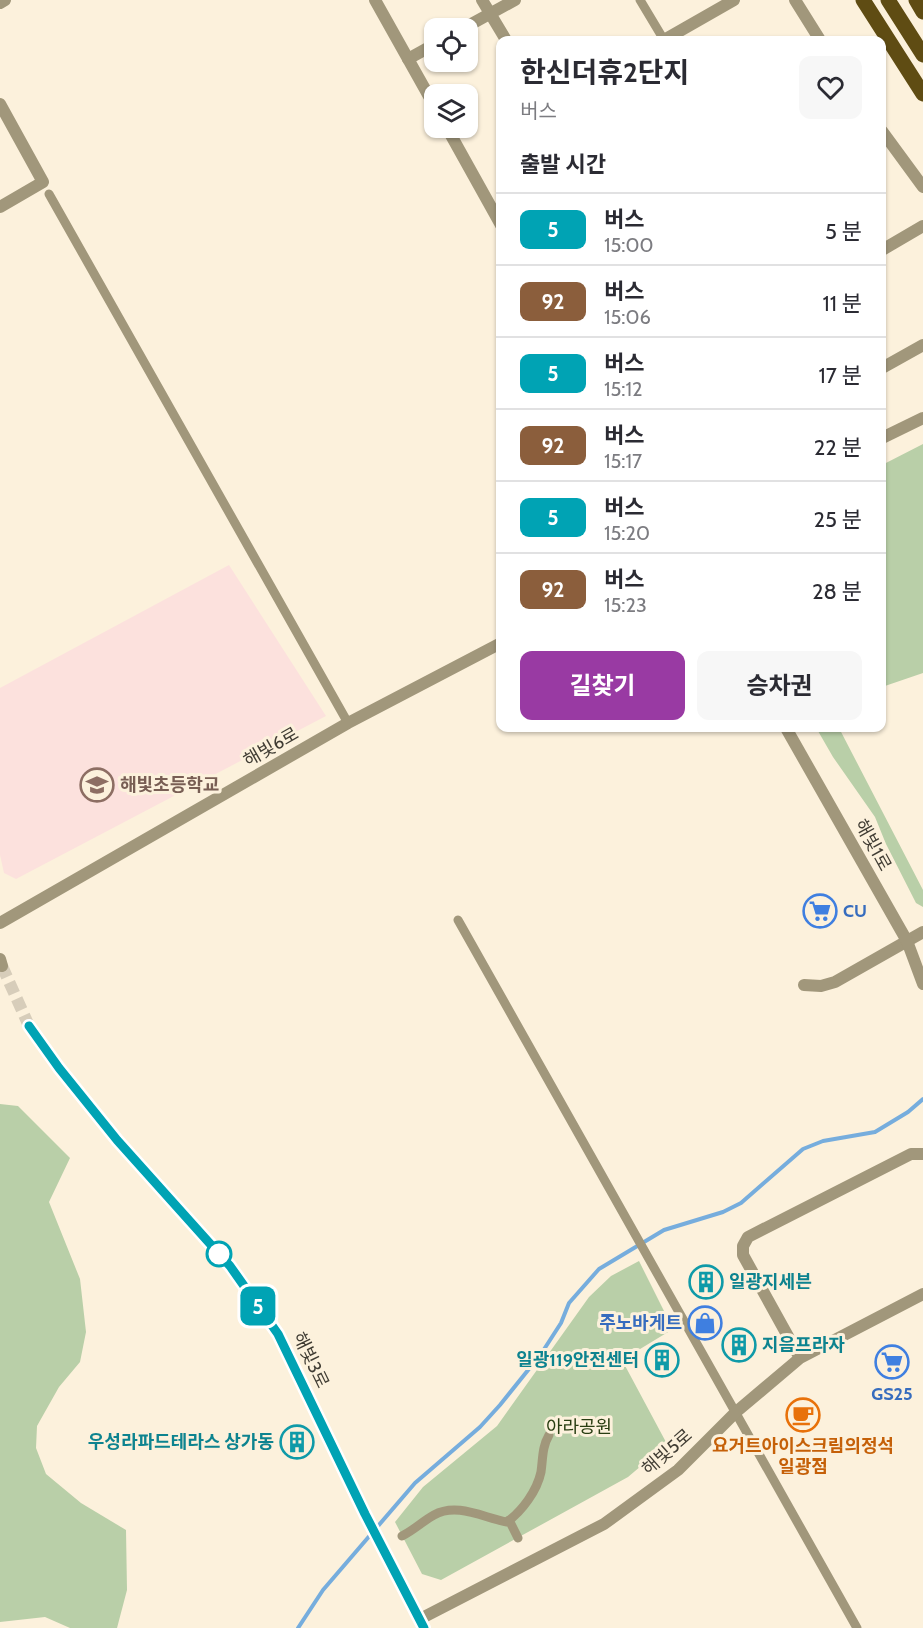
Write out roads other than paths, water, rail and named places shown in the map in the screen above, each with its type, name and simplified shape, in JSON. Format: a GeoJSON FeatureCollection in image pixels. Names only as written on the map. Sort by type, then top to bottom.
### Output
{"type":"FeatureCollection","features":[{"type":"Feature","properties":{"kind":"main road"},"geometry":{"type":"LineString","coordinates":[[863,0],[923,94]]}},
{"type":"Feature","properties":{"kind":"main road"},"geometry":{"type":"LineString","coordinates":[[888,0],[923,55]]}},
{"type":"Feature","properties":{"kind":"main road"},"geometry":{"type":"LineString","coordinates":[[916,0],[923,12]]}},
{"type":"Feature","properties":{"kind":"street"},"geometry":{"type":"LineString","coordinates":[[0,3],[5,0]]}},
{"type":"Feature","properties":{"kind":"street"},"geometry":{"type":"LineString","coordinates":[[375,0],[424,87]]}},
{"type":"Feature","properties":{"kind":"street"},"geometry":{"type":"LineString","coordinates":[[482,0],[504,36]]}},
{"type":"Feature","properties":{"kind":"street"},"geometry":{"type":"LineString","coordinates":[[478,20],[515,0]]}},
{"type":"Feature","properties":{"kind":"street"},"geometry":{"type":"LineString","coordinates":[[640,0],[662,36]]}},
{"type":"Feature","properties":{"kind":"street"},"geometry":{"type":"LineString","coordinates":[[671,36],[734,0]]}},
{"type":"Feature","properties":{"kind":"street"},"geometry":{"type":"LineString","coordinates":[[795,0],[818,36]]}},
{"type":"Feature","properties":{"kind":"street"},"geometry":{"type":"LineString","coordinates":[[408,59],[424,50]]}},
{"type":"Feature","properties":{"kind":"street"},"geometry":{"type":"LineString","coordinates":[[0,104],[43,182],[0,207]]}},
{"type":"Feature","properties":{"kind":"street"},"geometry":{"type":"LineString","coordinates":[[453,138],[496,216]]}},
{"type":"Feature","properties":{"kind":"street"},"geometry":{"type":"LineString","coordinates":[[887,148],[923,187]]}},
{"type":"Feature","properties":{"kind":"street"},"geometry":{"type":"LineString","coordinates":[[49,194],[348,723]]}},
{"type":"Feature","properties":{"kind":"street"},"geometry":{"type":"LineString","coordinates":[[886,248],[923,226]]}},
{"type":"Feature","properties":{"kind":"street"},"geometry":{"type":"LineString","coordinates":[[886,366],[923,345]]}},
{"type":"Feature","properties":{"kind":"street"},"geometry":{"type":"LineString","coordinates":[[886,436],[923,418]]}},
{"type":"Feature","properties":{"kind":"street","name":"해빛6로"},"geometry":{"type":"LineString","coordinates":[[0,923],[348,723],[496,646]]}},
{"type":"Feature","properties":{"kind":"street","name":"해빛1로"},"geometry":{"type":"LineString","coordinates":[[788,732],[907,941],[923,984]]}},
{"type":"Feature","properties":{"kind":"street"},"geometry":{"type":"LineString","coordinates":[[458,920],[857,1628]]}},
{"type":"Feature","properties":{"kind":"street"},"geometry":{"type":"LineString","coordinates":[[804,985],[821,986],[835,982],[923,932]]}},
{"type":"Feature","properties":{"kind":"street","name":"해빛3로"},"geometry":{"type":"LineString","coordinates":[[29,1026],[59,1068],[117,1140],[230,1266],[278,1334],[365,1514],[422,1623]]}},
{"type":"Feature","properties":{"kind":"street"},"geometry":{"type":"LineString","coordinates":[[800,1358],[743,1255],[743,1246],[748,1237],[911,1154],[923,1154]]}},
{"type":"Feature","properties":{"kind":"street","name":"해빛5로"},"geometry":{"type":"LineString","coordinates":[[422,1623],[604,1524],[678,1470],[736,1412],[800,1358],[923,1294]]}},
{"type":"Feature","properties":{"kind":"street"},"geometry":{"type":"LineString","coordinates":[[402,1536],[436,1514],[450,1511],[480,1514],[507,1522],[515,1516],[533,1490],[540,1475],[543,1449],[549,1435]]}},
{"type":"Feature","properties":{"kind":"street"},"geometry":{"type":"LineString","coordinates":[[509,1520],[518,1538]]}},
{"type":"Feature","properties":{"kind":"waterway"},"geometry":{"type":"LineString","coordinates":[[298,1628],[323,1590],[415,1483],[480,1427],[500,1405],[541,1354],[561,1323],[569,1303],[599,1269],[664,1230],[723,1212],[741,1203],[803,1149],[823,1141],[875,1132],[908,1112],[923,1099]]}},
{"type":"Feature","properties":{"kind":"tunnel"},"geometry":{"type":"LineString","coordinates":[[2,966],[29,1026]]}},
{"type":"Feature","properties":{"kind":"place","name":"해빛초등학교"},"geometry":{"type":"Point","coordinates":[97,785]}},
{"type":"Feature","properties":{"kind":"place","name":"CU"},"geometry":{"type":"Point","coordinates":[820,911]}},
{"type":"Feature","properties":{"kind":"place","name":"일광지세븐"},"geometry":{"type":"Point","coordinates":[706,1282]}},
{"type":"Feature","properties":{"kind":"place","name":"주노바게트"},"geometry":{"type":"Point","coordinates":[705,1323]}},
{"type":"Feature","properties":{"kind":"place","name":"지음프라자"},"geometry":{"type":"Point","coordinates":[739,1345]}},
{"type":"Feature","properties":{"kind":"place","name":"일광119안전센터"},"geometry":{"type":"Point","coordinates":[662,1360]}},
{"type":"Feature","properties":{"kind":"place","name":"GS25"},"geometry":{"type":"Point","coordinates":[892,1362]}},
{"type":"Feature","properties":{"kind":"place","name":"요거트아이스크림의정석 일광점"},"geometry":{"type":"Point","coordinates":[803,1415]}},
{"type":"Feature","properties":{"kind":"place","name":"우성라파드테라스 상가동"},"geometry":{"type":"Point","coordinates":[297,1442]}},
{"type":"Feature","properties":{"kind":"park label","name":"아라공원"},"geometry":{"type":"Point","coordinates":[579,1427]}}]}
